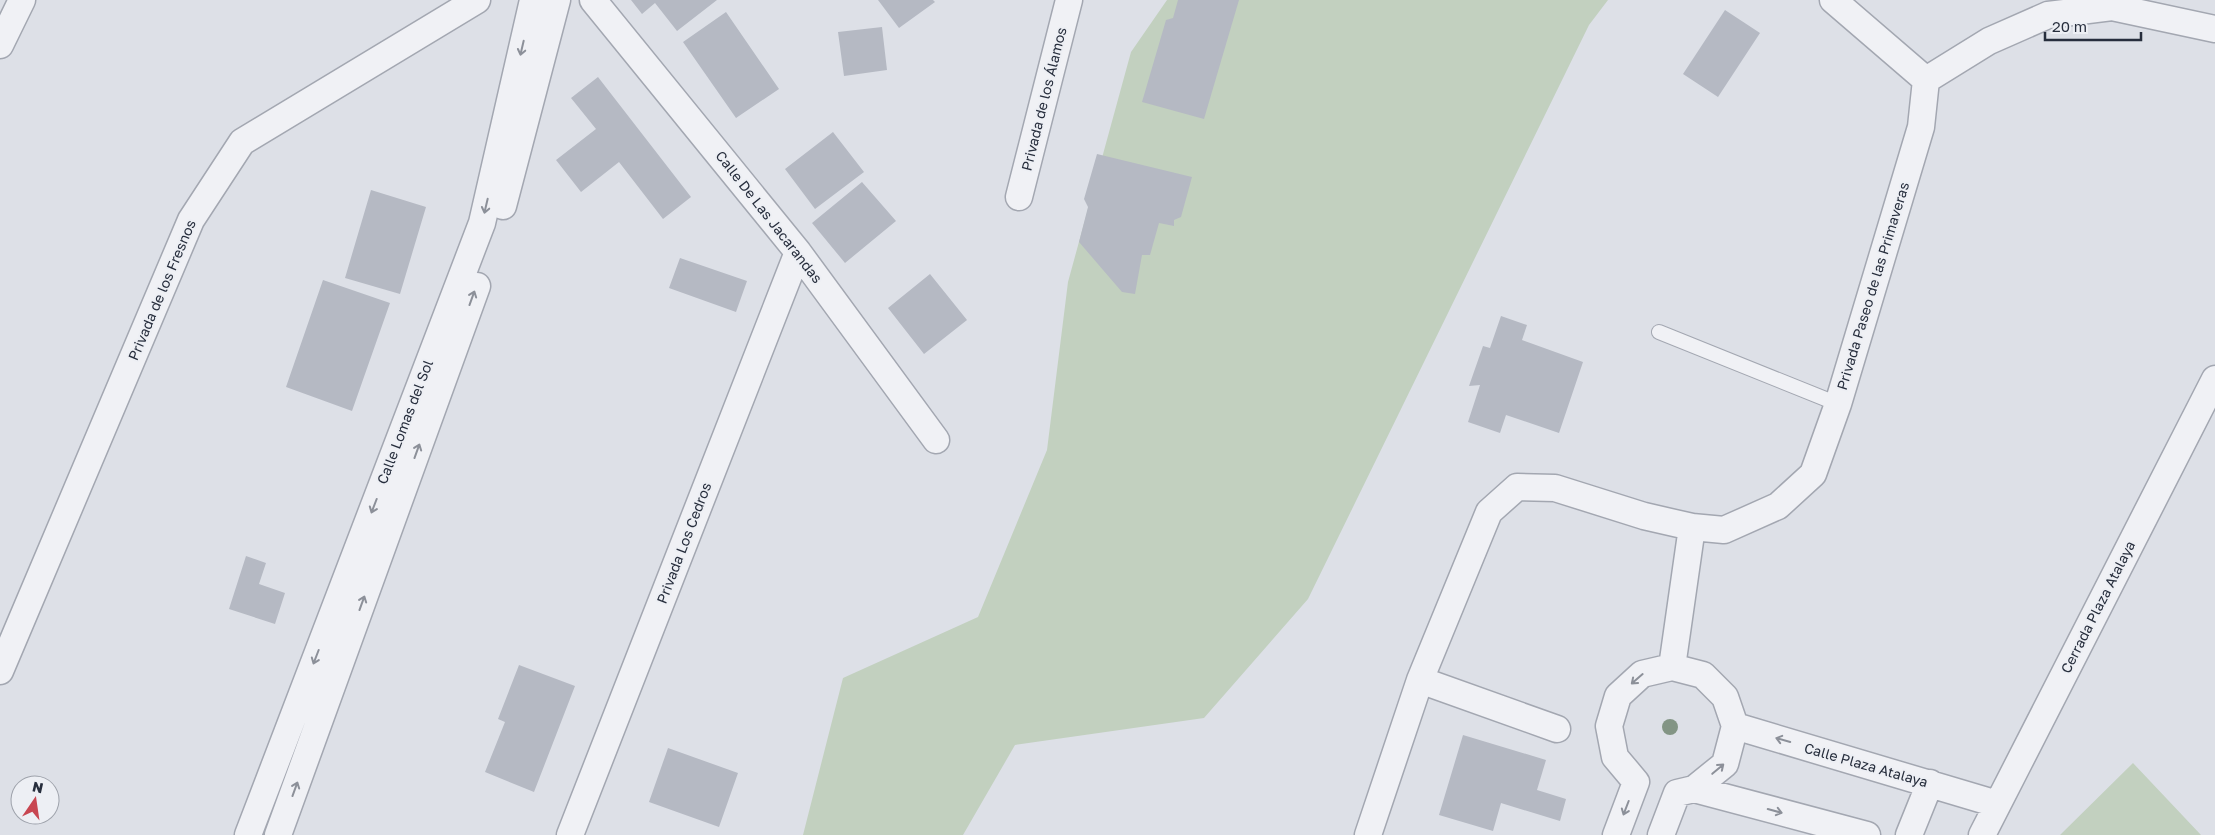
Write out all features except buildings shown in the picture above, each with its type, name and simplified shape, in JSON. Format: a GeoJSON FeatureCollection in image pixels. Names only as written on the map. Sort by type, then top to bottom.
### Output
{"type":"FeatureCollection","features":[{"type":"Feature","properties":{"kind":"street"},"geometry":{"type":"LineString","coordinates":[[0,44],[22,0]]}},
{"type":"Feature","properties":{"kind":"street","name":"Privada de los Fresnos"},"geometry":{"type":"LineString","coordinates":[[0,671],[191,220],[242,142],[477,0]]}},
{"type":"Feature","properties":{"kind":"street","name":"Calle Lomas del Sol"},"geometry":{"type":"LineString","coordinates":[[248,835],[482,223],[533,0]]}},
{"type":"Feature","properties":{"kind":"street","name":"Calle Lomas del Sol"},"geometry":{"type":"LineString","coordinates":[[278,835],[498,227],[557,0]]}},
{"type":"Feature","properties":{"kind":"street","name":"Calle De Las Jacarandas"},"geometry":{"type":"LineString","coordinates":[[593,0],[798,252],[936,440]]}},
{"type":"Feature","properties":{"kind":"street","name":"Privada de los Álamos"},"geometry":{"type":"LineString","coordinates":[[1019,197],[1069,0]]}},
{"type":"Feature","properties":{"kind":"street"},"geometry":{"type":"LineString","coordinates":[[1833,0],[1926,80],[1989,41],[2048,16],[2112,7],[2215,30]]}},
{"type":"Feature","properties":{"kind":"street","name":"Privada Paseo de las Primaveras"},"geometry":{"type":"LineString","coordinates":[[1420,680],[1489,512],[1517,487],[1555,488],[1644,516],[1692,527],[1724,530],[1778,506],[1813,474],[1838,404],[1920,127],[1926,80]]}},
{"type":"Feature","properties":{"kind":"street","name":"Privada Los Cedros"},"geometry":{"type":"LineString","coordinates":[[570,835],[798,252]]}},
{"type":"Feature","properties":{"kind":"street","name":"Cerrada Plaza Atalaya"},"geometry":{"type":"LineString","coordinates":[[1982,835],[2215,379]]}},
{"type":"Feature","properties":{"kind":"street"},"geometry":{"type":"LineString","coordinates":[[1672,667],[1692,527]]}},
{"type":"Feature","properties":{"kind":"street"},"geometry":{"type":"LineString","coordinates":[[1616,835],[1636,782],[1615,758],[1609,726],[1618,696],[1642,674],[1672,667],[1703,675],[1725,697],[1735,726],[1725,764],[1694,789],[1677,793],[1661,835]]}},
{"type":"Feature","properties":{"kind":"street"},"geometry":{"type":"LineString","coordinates":[[1368,835],[1420,680],[1557,729]]}},
{"type":"Feature","properties":{"kind":"street","name":"Calle Plaza Atalaya"},"geometry":{"type":"LineString","coordinates":[[1735,726],[1997,804]]}},
{"type":"Feature","properties":{"kind":"street"},"geometry":{"type":"LineString","coordinates":[[1909,835],[1930,783]]}},
{"type":"Feature","properties":{"kind":"street"},"geometry":{"type":"LineString","coordinates":[[1694,789],[1867,835]]}},
{"type":"Feature","properties":{"kind":"lane"},"geometry":{"type":"LineString","coordinates":[[1660,332],[1838,404]]}},
{"type":"Feature","properties":{"kind":"green space"},"geometry":{"type":"Polygon","coordinates":[[[1167,0],[1608,0],[1589,25],[1308,599],[1204,718],[1015,745],[963,835],[803,835],[843,678],[978,617],[1047,450],[1068,282],[1131,52],[1167,0]]]}},
{"type":"Feature","properties":{"kind":"green space"},"geometry":{"type":"Polygon","coordinates":[[[2133,763],[2201,835],[2060,835],[2133,763]]]}}]}
